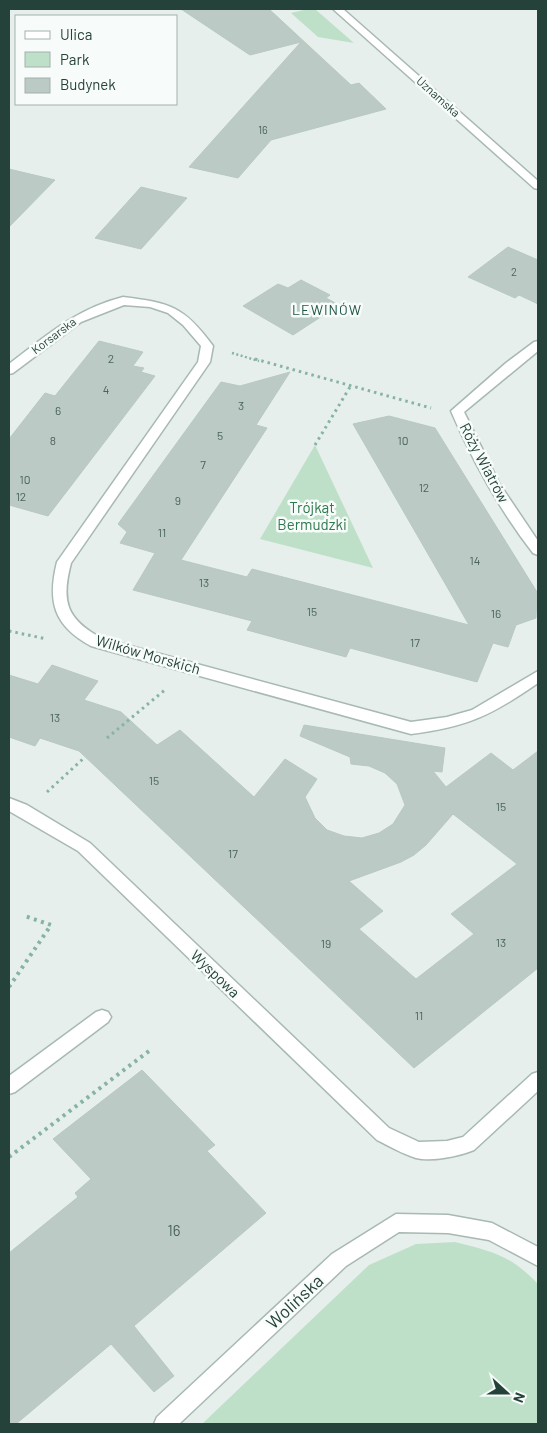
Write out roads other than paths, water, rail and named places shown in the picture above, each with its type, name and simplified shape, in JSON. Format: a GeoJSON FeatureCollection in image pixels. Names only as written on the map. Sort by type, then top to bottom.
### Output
{"type":"FeatureCollection","features":[{"type":"Feature","properties":{"kind":"street","name":"Uznamska"},"geometry":{"type":"LineString","coordinates":[[338,9],[538,186]]}},
{"type":"Feature","properties":{"kind":"street","name":"Korsarska"},"geometry":{"type":"LineString","coordinates":[[9,370],[77,319],[100,308],[123,301],[150,304],[172,310],[187,322],[208,346]]}},
{"type":"Feature","properties":{"kind":"street","name":"Róży Wiatrów"},"geometry":{"type":"LineString","coordinates":[[538,345],[457,411],[471,444],[516,523],[538,550]]}},
{"type":"Feature","properties":{"kind":"street","name":"Wilków Morskich"},"geometry":{"type":"LineString","coordinates":[[208,346],[204,362],[64,562],[59,577],[60,595],[66,620],[79,632],[96,642],[410,728],[470,717],[538,676]]}},
{"type":"Feature","properties":{"kind":"street","name":"Wyspowa"},"geometry":{"type":"LineString","coordinates":[[9,804],[21,809],[84,847],[383,1134],[418,1150],[446,1149],[468,1144],[538,1080]]}},
{"type":"Feature","properties":{"kind":"street"},"geometry":{"type":"LineString","coordinates":[[9,1086],[102,1017]]}},
{"type":"Feature","properties":{"kind":"street","name":"Wolińska"},"geometry":{"type":"LineString","coordinates":[[164,1424],[339,1260],[396,1223],[448,1224],[492,1232],[538,1257]]}},
{"type":"Feature","properties":{"kind":"district","name":"LEWINÓW"},"geometry":{"type":"Point","coordinates":[327,310]}},
{"type":"Feature","properties":{"kind":"park label","name":"Trójkąt Bermudzki"},"geometry":{"type":"Point","coordinates":[312,516]}}]}
